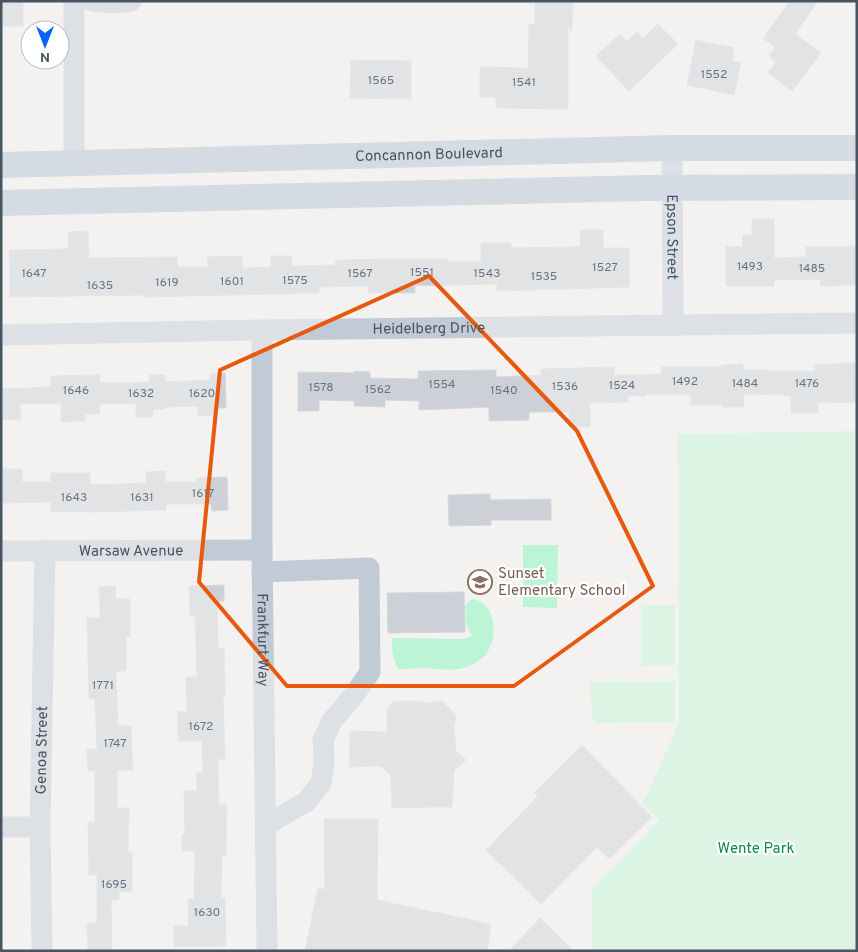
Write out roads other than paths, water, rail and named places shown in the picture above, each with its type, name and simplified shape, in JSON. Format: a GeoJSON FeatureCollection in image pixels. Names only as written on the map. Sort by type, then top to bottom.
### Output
{"type":"FeatureCollection","features":[{"type":"Feature","properties":{"kind":"main road","name":"Concannon Boulevard"},"geometry":{"type":"LineString","coordinates":[[1,165],[672,148],[857,148]]}},
{"type":"Feature","properties":{"kind":"main road"},"geometry":{"type":"LineString","coordinates":[[1,203],[672,188],[857,187]]}},
{"type":"Feature","properties":{"kind":"street"},"geometry":{"type":"LineString","coordinates":[[74,1],[74,163]]}},
{"type":"Feature","properties":{"kind":"street"},"geometry":{"type":"LineString","coordinates":[[92,1],[114,3],[130,1]]}},
{"type":"Feature","properties":{"kind":"street","name":"Epson Street"},"geometry":{"type":"LineString","coordinates":[[672,148],[673,326]]}},
{"type":"Feature","properties":{"kind":"street","name":"Heidelberg Drive"},"geometry":{"type":"LineString","coordinates":[[1,335],[857,323]]}},
{"type":"Feature","properties":{"kind":"street","name":"Frankfurt Way"},"geometry":{"type":"LineString","coordinates":[[262,330],[262,572],[267,951]]}},
{"type":"Feature","properties":{"kind":"street","name":"Genoa Street"},"geometry":{"type":"LineString","coordinates":[[42,951],[40,827],[45,550]]}},
{"type":"Feature","properties":{"kind":"street","name":"Warsaw Avenue"},"geometry":{"type":"LineString","coordinates":[[1,551],[262,550]]}},
{"type":"Feature","properties":{"kind":"street"},"geometry":{"type":"LineString","coordinates":[[262,572],[369,568],[370,672],[332,721],[323,740],[324,763],[321,782],[306,802],[266,825]]}},
{"type":"Feature","properties":{"kind":"street"},"geometry":{"type":"LineString","coordinates":[[1,827],[40,827]]}},
{"type":"Feature","properties":{"kind":"place","name":"Sunset Elementary School"},"geometry":{"type":"Point","coordinates":[480,582]}},
{"type":"Feature","properties":{"kind":"park label","name":"Wente Park"},"geometry":{"type":"Point","coordinates":[756,848]}}]}
